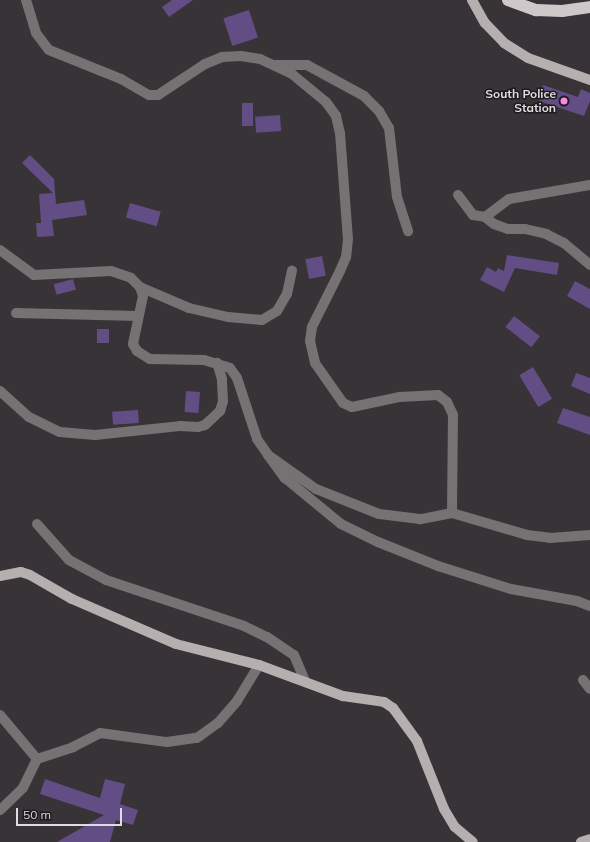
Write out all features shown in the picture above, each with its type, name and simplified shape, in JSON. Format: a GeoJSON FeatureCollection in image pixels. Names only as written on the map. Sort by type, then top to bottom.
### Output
{"type":"FeatureCollection","features":[{"type":"Feature","properties":{"kind":"highway"},"geometry":{"type":"LineString","coordinates":[[508,0],[536,10],[562,12],[584,5]]}},
{"type":"Feature","properties":{"kind":"main road"},"geometry":{"type":"LineString","coordinates":[[472,0],[485,23],[504,44],[528,58],[590,80]]}},
{"type":"Feature","properties":{"kind":"main road"},"geometry":{"type":"LineString","coordinates":[[0,576],[21,572],[72,599],[152,636],[259,665],[343,696],[373,699],[393,708],[417,740],[444,809],[455,827],[473,842]]}},
{"type":"Feature","properties":{"kind":"main road"},"geometry":{"type":"LineString","coordinates":[[582,842],[590,839]]}},
{"type":"Feature","properties":{"kind":"street"},"geometry":{"type":"LineString","coordinates":[[26,0],[36,33],[48,50],[121,79],[149,95],[158,95],[194,70],[222,57],[241,56],[274,65],[308,85],[326,102],[336,116],[340,133],[348,239],[346,257],[312,327],[310,340],[315,363],[339,397],[352,407],[399,397],[438,395],[447,402],[453,415],[452,514]]}},
{"type":"Feature","properties":{"kind":"street"},"geometry":{"type":"LineString","coordinates":[[274,65],[307,65],[364,96],[379,111],[389,128],[394,154],[397,197],[408,231]]}},
{"type":"Feature","properties":{"kind":"street"},"geometry":{"type":"LineString","coordinates":[[485,217],[509,198],[590,185]]}},
{"type":"Feature","properties":{"kind":"street"},"geometry":{"type":"LineString","coordinates":[[458,195],[474,215],[485,217],[494,224],[508,229],[525,229],[546,234],[564,243],[590,266]]}},
{"type":"Feature","properties":{"kind":"street"},"geometry":{"type":"LineString","coordinates":[[0,250],[34,275],[111,271],[126,274],[140,287],[188,308],[228,317],[262,320],[276,312],[288,294],[292,271]]}},
{"type":"Feature","properties":{"kind":"street"},"geometry":{"type":"LineString","coordinates":[[140,287],[143,296],[133,344],[142,356],[160,360],[217,363],[230,368],[237,378],[257,439],[284,478],[312,503],[342,524],[378,542],[488,582],[576,601],[590,606]]}},
{"type":"Feature","properties":{"kind":"street"},"geometry":{"type":"LineString","coordinates":[[16,313],[138,316]]}},
{"type":"Feature","properties":{"kind":"street"},"geometry":{"type":"LineString","coordinates":[[0,391],[29,417],[60,432],[95,435],[180,426],[198,427],[205,425],[220,411],[222,401],[222,379],[217,363]]}},
{"type":"Feature","properties":{"kind":"street"},"geometry":{"type":"LineString","coordinates":[[268,455],[316,489],[379,514],[420,519],[452,514],[527,535],[550,538],[590,535]]}},
{"type":"Feature","properties":{"kind":"street"},"geometry":{"type":"LineString","coordinates":[[37,524],[69,560],[106,580],[244,626],[267,636],[294,656],[305,681]]}},
{"type":"Feature","properties":{"kind":"street"},"geometry":{"type":"LineString","coordinates":[[0,810],[23,788],[36,759],[73,747],[100,733],[167,742],[197,738],[218,723],[238,701],[259,665]]}},
{"type":"Feature","properties":{"kind":"street"},"geometry":{"type":"LineString","coordinates":[[583,680],[590,689]]}},
{"type":"Feature","properties":{"kind":"street"},"geometry":{"type":"LineString","coordinates":[[0,715],[36,759]]}},
{"type":"Feature","properties":{"kind":"building"},"geometry":{"type":"Polygon","coordinates":[[[172,0],[193,0],[169,17],[162,7],[172,0]]]}},
{"type":"Feature","properties":{"kind":"building"},"geometry":{"type":"Polygon","coordinates":[[[249,10],[258,38],[232,46],[223,18],[249,10]]]}},
{"type":"Feature","properties":{"kind":"building","name":"South Police Station"},"geometry":{"type":"Polygon","coordinates":[[[543,85],[578,97],[581,89],[590,93],[590,101],[584,116],[539,101],[543,85]]]}},
{"type":"Feature","properties":{"kind":"building"},"geometry":{"type":"Polygon","coordinates":[[[242,103],[253,103],[253,126],[242,126],[242,103]]]}},
{"type":"Feature","properties":{"kind":"building"},"geometry":{"type":"Polygon","coordinates":[[[280,115],[281,131],[256,133],[255,117],[280,115]]]}},
{"type":"Feature","properties":{"kind":"building"},"geometry":{"type":"Polygon","coordinates":[[[30,155],[54,179],[56,204],[84,200],[87,215],[52,220],[54,236],[37,237],[36,223],[41,223],[39,194],[53,193],[22,163],[30,155]]]}},
{"type":"Feature","properties":{"kind":"building"},"geometry":{"type":"Polygon","coordinates":[[[130,203],[161,212],[157,226],[126,217],[130,203]]]}},
{"type":"Feature","properties":{"kind":"building"},"geometry":{"type":"Polygon","coordinates":[[[507,255],[559,263],[557,275],[515,268],[504,292],[480,280],[487,267],[496,272],[498,268],[504,271],[507,255]]]}},
{"type":"Feature","properties":{"kind":"building"},"geometry":{"type":"Polygon","coordinates":[[[322,256],[326,276],[309,279],[305,259],[322,256]]]}},
{"type":"Feature","properties":{"kind":"building"},"geometry":{"type":"Polygon","coordinates":[[[73,279],[76,290],[57,295],[54,284],[73,279]]]}},
{"type":"Feature","properties":{"kind":"building"},"geometry":{"type":"Polygon","coordinates":[[[575,281],[590,289],[590,309],[567,296],[575,281]]]}},
{"type":"Feature","properties":{"kind":"building"},"geometry":{"type":"Polygon","coordinates":[[[514,316],[540,336],[531,347],[505,327],[514,316]]]}},
{"type":"Feature","properties":{"kind":"building"},"geometry":{"type":"Polygon","coordinates":[[[97,329],[109,329],[109,343],[97,343],[97,329]]]}},
{"type":"Feature","properties":{"kind":"building"},"geometry":{"type":"Polygon","coordinates":[[[533,367],[552,399],[538,407],[519,375],[533,367]]]}},
{"type":"Feature","properties":{"kind":"building"},"geometry":{"type":"Polygon","coordinates":[[[576,373],[590,378],[590,394],[571,386],[576,373]]]}},
{"type":"Feature","properties":{"kind":"building"},"geometry":{"type":"Polygon","coordinates":[[[186,391],[200,392],[199,413],[185,412],[186,391]]]}},
{"type":"Feature","properties":{"kind":"building"},"geometry":{"type":"Polygon","coordinates":[[[563,408],[590,417],[590,435],[557,423],[563,408]]]}},
{"type":"Feature","properties":{"kind":"building"},"geometry":{"type":"Polygon","coordinates":[[[138,410],[139,423],[113,425],[112,412],[138,410]]]}},
{"type":"Feature","properties":{"kind":"building"},"geometry":{"type":"Polygon","coordinates":[[[45,779],[100,798],[105,779],[125,784],[120,804],[138,810],[133,825],[116,820],[110,842],[57,842],[104,815],[40,794],[45,779]]]}},
{"type":"Feature","properties":{"kind":"place","name":"South Police Station"},"geometry":{"type":"Point","coordinates":[564,101]}}]}
